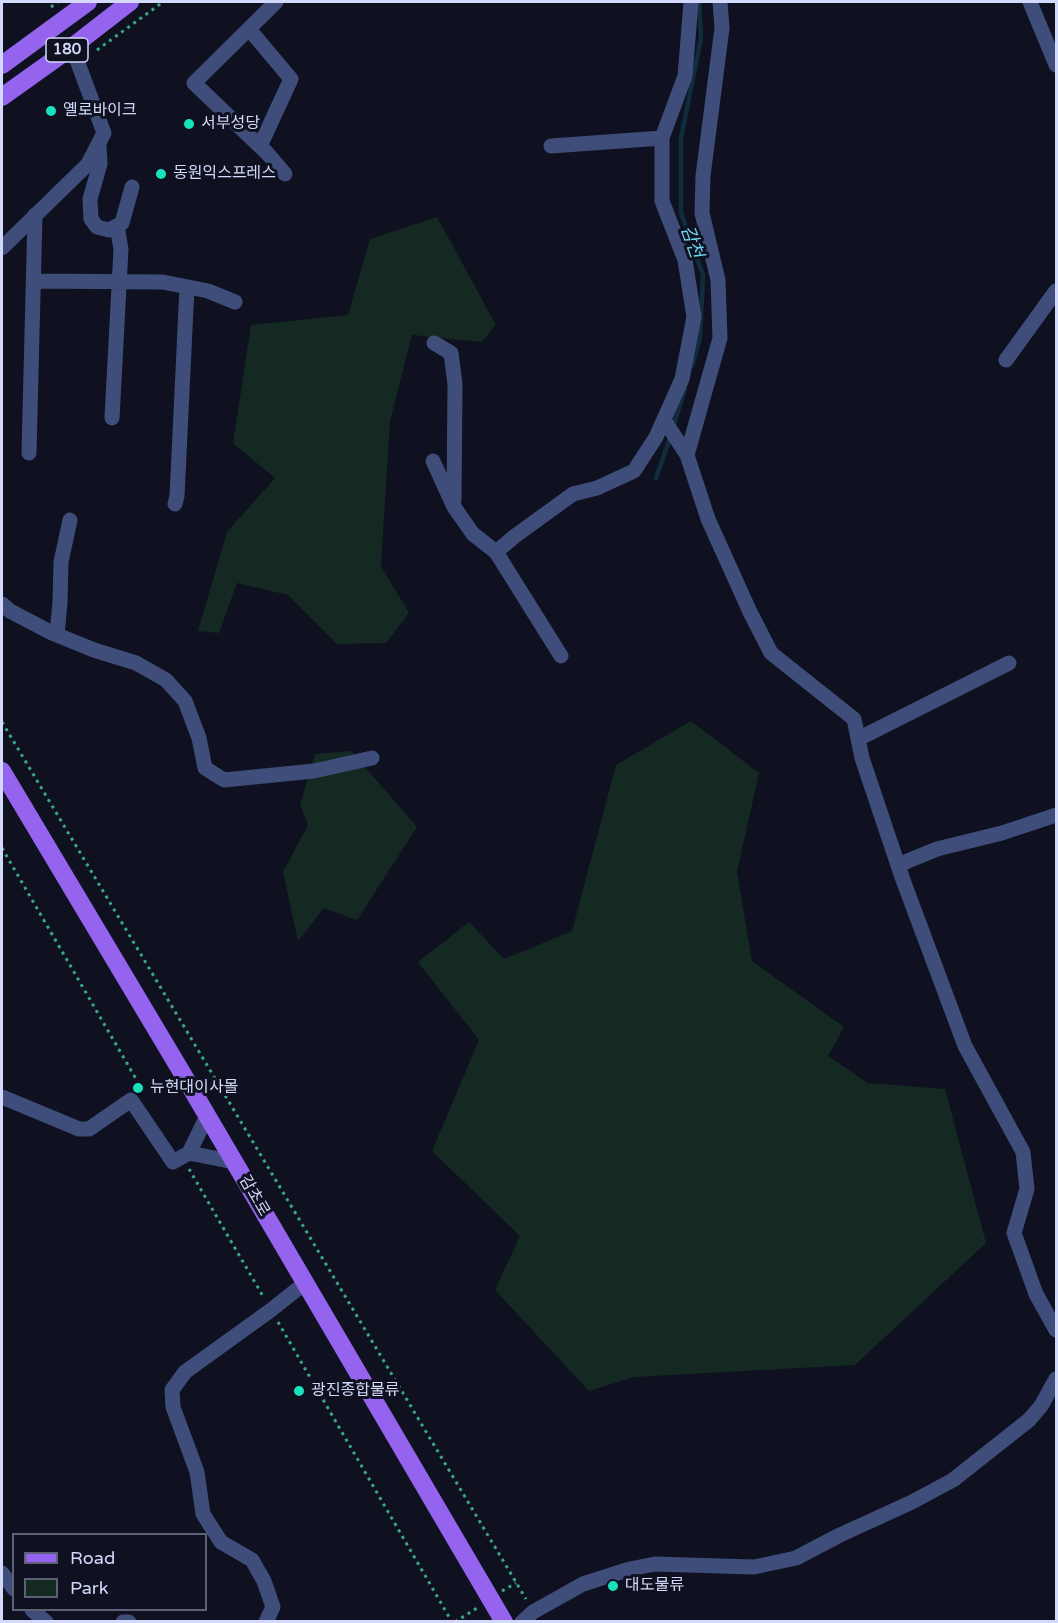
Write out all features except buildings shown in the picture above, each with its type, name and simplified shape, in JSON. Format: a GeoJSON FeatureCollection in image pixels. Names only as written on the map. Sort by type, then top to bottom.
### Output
{"type":"FeatureCollection","features":[{"type":"Feature","properties":{"kind":"main road","name":"180"},"geometry":{"type":"LineString","coordinates":[[2,65],[88,2]]}},
{"type":"Feature","properties":{"kind":"main road","name":"180"},"geometry":{"type":"LineString","coordinates":[[2,97],[130,2]]}},
{"type":"Feature","properties":{"kind":"main road","name":"감초로"},"geometry":{"type":"LineString","coordinates":[[2,771],[504,1622]]}},
{"type":"Feature","properties":{"kind":"street"},"geometry":{"type":"LineString","coordinates":[[276,2],[194,83],[260,146],[285,174]]}},
{"type":"Feature","properties":{"kind":"street"},"geometry":{"type":"LineString","coordinates":[[496,552],[573,494],[597,489],[634,471],[665,421],[682,379],[694,317],[685,260],[662,201],[662,138],[685,76],[691,2]]}},
{"type":"Feature","properties":{"kind":"street"},"geometry":{"type":"LineString","coordinates":[[684,450],[720,338],[718,280],[702,213],[704,165],[722,28],[720,2]]}},
{"type":"Feature","properties":{"kind":"street"},"geometry":{"type":"LineString","coordinates":[[1030,2],[1056,65]]}},
{"type":"Feature","properties":{"kind":"street"},"geometry":{"type":"LineString","coordinates":[[249,29],[291,79],[260,146]]}},
{"type":"Feature","properties":{"kind":"street"},"geometry":{"type":"LineString","coordinates":[[2,248],[88,164],[104,133],[72,47]]}},
{"type":"Feature","properties":{"kind":"street"},"geometry":{"type":"LineString","coordinates":[[552,146],[662,138]]}},
{"type":"Feature","properties":{"kind":"street"},"geometry":{"type":"LineString","coordinates":[[99,142],[100,164],[90,199],[91,219],[97,227],[109,230],[122,223],[132,187]]}},
{"type":"Feature","properties":{"kind":"street"},"geometry":{"type":"LineString","coordinates":[[28,453],[35,215]]}},
{"type":"Feature","properties":{"kind":"street"},"geometry":{"type":"LineString","coordinates":[[112,418],[120,249],[117,226]]}},
{"type":"Feature","properties":{"kind":"street"},"geometry":{"type":"LineString","coordinates":[[34,281],[163,282],[208,291],[235,302]]}},
{"type":"Feature","properties":{"kind":"street"},"geometry":{"type":"LineString","coordinates":[[175,504],[187,287]]}},
{"type":"Feature","properties":{"kind":"street"},"geometry":{"type":"LineString","coordinates":[[1006,360],[1056,291]]}},
{"type":"Feature","properties":{"kind":"street"},"geometry":{"type":"LineString","coordinates":[[434,343],[451,353],[455,384],[454,507]]}},
{"type":"Feature","properties":{"kind":"street"},"geometry":{"type":"LineString","coordinates":[[665,421],[684,450],[708,519],[771,653],[854,719],[862,758],[965,1046],[1023,1152],[1027,1189],[1014,1233],[1036,1294],[1056,1330]]}},
{"type":"Feature","properties":{"kind":"street"},"geometry":{"type":"LineString","coordinates":[[433,461],[454,507],[474,534],[496,552],[561,656]]}},
{"type":"Feature","properties":{"kind":"street"},"geometry":{"type":"LineString","coordinates":[[57,635],[61,562],[70,520]]}},
{"type":"Feature","properties":{"kind":"street"},"geometry":{"type":"LineString","coordinates":[[2,603],[10,611],[57,635],[136,663],[166,680],[185,701],[199,738],[205,768],[224,780],[314,771],[372,758]]}},
{"type":"Feature","properties":{"kind":"street"},"geometry":{"type":"LineString","coordinates":[[858,739],[1009,663]]}},
{"type":"Feature","properties":{"kind":"street"},"geometry":{"type":"LineString","coordinates":[[898,864],[937,849],[1002,833],[1056,815]]}},
{"type":"Feature","properties":{"kind":"street"},"geometry":{"type":"LineString","coordinates":[[2,1097],[79,1129],[90,1129],[131,1100],[173,1162],[185,1155],[207,1116]]}},
{"type":"Feature","properties":{"kind":"street"},"geometry":{"type":"LineString","coordinates":[[185,1155],[234,1162]]}},
{"type":"Feature","properties":{"kind":"street"},"geometry":{"type":"LineString","coordinates":[[266,1622],[273,1607],[264,1581],[252,1560],[220,1542],[203,1514],[197,1472],[173,1407],[172,1390],[185,1372],[271,1310],[304,1283]]}},
{"type":"Feature","properties":{"kind":"street"},"geometry":{"type":"LineString","coordinates":[[528,1617],[583,1584],[655,1563],[754,1567],[796,1558],[953,1480],[1029,1420],[1041,1406],[1056,1379]]}},
{"type":"Feature","properties":{"kind":"street"},"geometry":{"type":"LineString","coordinates":[[2,1573],[12,1587]]}},
{"type":"Feature","properties":{"kind":"street"},"geometry":{"type":"LineString","coordinates":[[33,1611],[46,1622]]}},
{"type":"Feature","properties":{"kind":"street"},"geometry":{"type":"LineString","coordinates":[[123,1622],[129,1622]]}},
{"type":"Feature","properties":{"kind":"path"},"geometry":{"type":"LineString","coordinates":[[2,722],[528,1617]]}},
{"type":"Feature","properties":{"kind":"path"},"geometry":{"type":"LineString","coordinates":[[2,734],[7,731]]}},
{"type":"Feature","properties":{"kind":"path"},"geometry":{"type":"LineString","coordinates":[[2,848],[146,1095]]}},
{"type":"Feature","properties":{"kind":"path"},"geometry":{"type":"LineString","coordinates":[[185,1155],[271,1310],[452,1622]]}},
{"type":"Feature","properties":{"kind":"green space"},"geometry":{"type":"Polygon","coordinates":[[[437,217],[496,325],[482,342],[412,335],[390,421],[381,566],[409,613],[386,643],[337,644],[288,595],[237,583],[219,633],[198,631],[227,532],[275,478],[233,443],[251,325],[348,315],[370,239],[437,217]]]}},
{"type":"Feature","properties":{"kind":"green space"},"geometry":{"type":"Polygon","coordinates":[[[691,721],[759,773],[737,872],[752,961],[844,1027],[828,1056],[868,1083],[945,1089],[986,1243],[855,1365],[634,1377],[589,1391],[495,1290],[520,1236],[432,1151],[479,1040],[418,962],[469,922],[504,959],[572,931],[616,765],[691,721]]]}},
{"type":"Feature","properties":{"kind":"green space"},"geometry":{"type":"Polygon","coordinates":[[[351,751],[417,827],[357,920],[324,908],[298,941],[283,872],[308,825],[300,805],[315,754],[351,751]]]}},
{"type":"Feature","properties":{"kind":"waterway","name":"감천"},"geometry":{"type":"LineString","coordinates":[[692,366],[700,338],[703,275],[681,213],[681,138],[701,38],[699,2]]}},
{"type":"Feature","properties":{"kind":"waterway","name":"감천"},"geometry":{"type":"LineString","coordinates":[[673,427],[685,389]]}},
{"type":"Feature","properties":{"kind":"waterway","name":"감천"},"geometry":{"type":"LineString","coordinates":[[656,478],[671,435]]}},
{"type":"Feature","properties":{"kind":"place","name":"옐로바이크"},"geometry":{"type":"Point","coordinates":[51,111]}},
{"type":"Feature","properties":{"kind":"place","name":"서부성당"},"geometry":{"type":"Point","coordinates":[189,124]}},
{"type":"Feature","properties":{"kind":"place","name":"동원익스프레스"},"geometry":{"type":"Point","coordinates":[161,174]}},
{"type":"Feature","properties":{"kind":"place","name":"뉴현대이사몰"},"geometry":{"type":"Point","coordinates":[138,1088]}},
{"type":"Feature","properties":{"kind":"place","name":"광진종합물류"},"geometry":{"type":"Point","coordinates":[299,1391]}},
{"type":"Feature","properties":{"kind":"place","name":"대도물류"},"geometry":{"type":"Point","coordinates":[613,1586]}}]}
